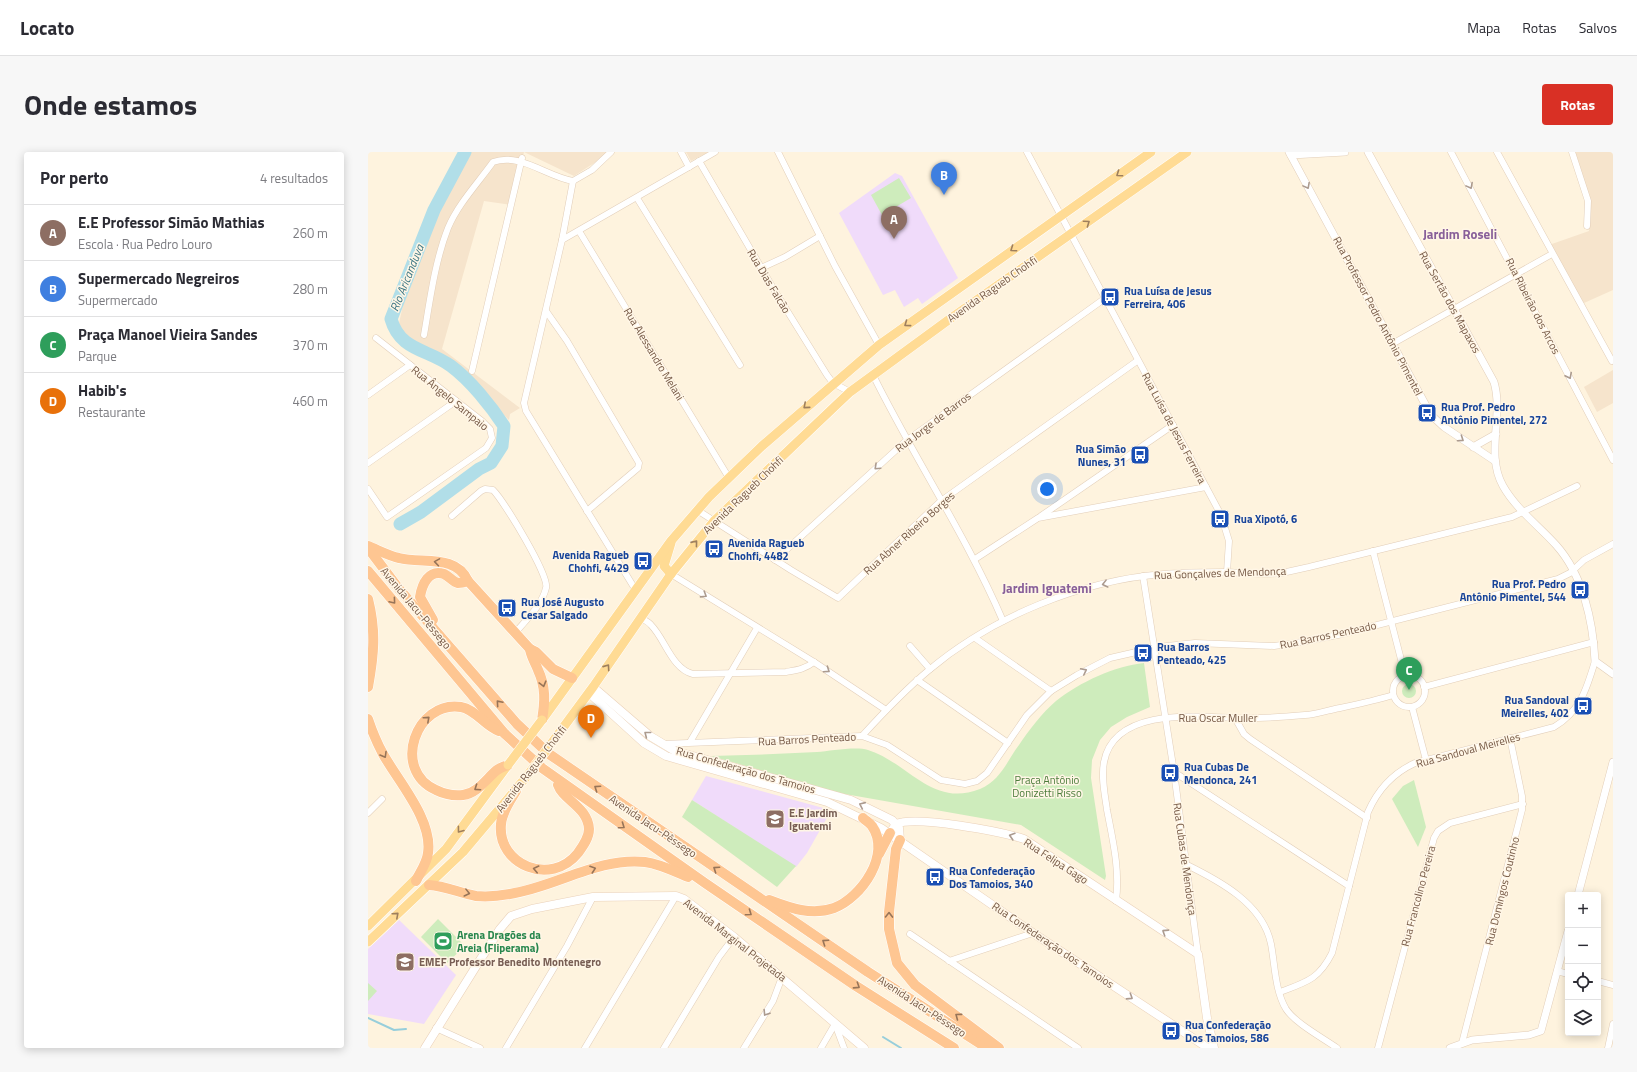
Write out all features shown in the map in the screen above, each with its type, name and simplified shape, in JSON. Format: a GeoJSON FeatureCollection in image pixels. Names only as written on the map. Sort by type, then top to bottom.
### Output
{"type":"FeatureCollection","features":[{"type":"Feature","properties":{"kind":"highway"},"geometry":{"type":"LineString","coordinates":[[368,547],[400,558],[451,564],[465,574],[468,582],[530,649],[536,652],[553,669],[572,678]]}},
{"type":"Feature","properties":{"kind":"highway","name":"Avenida Jacu-Pêssego"},"geometry":{"type":"LineString","coordinates":[[368,547],[398,589],[517,724],[549,754],[748,891],[986,1048]]}},
{"type":"Feature","properties":{"kind":"highway","name":"Avenida Jacu-Pêssego"},"geometry":{"type":"LineString","coordinates":[[368,571],[504,733],[556,779],[856,986],[954,1048]]}},
{"type":"Feature","properties":{"kind":"highway"},"geometry":{"type":"LineString","coordinates":[[436,632],[435,623],[420,597],[425,581],[436,573],[445,575],[458,583],[468,582]]}},
{"type":"Feature","properties":{"kind":"highway"},"geometry":{"type":"LineString","coordinates":[[368,599],[374,624],[374,646],[368,687]]}},
{"type":"Feature","properties":{"kind":"highway"},"geometry":{"type":"LineString","coordinates":[[530,649],[531,656],[544,685],[545,702],[542,720]]}},
{"type":"Feature","properties":{"kind":"highway"},"geometry":{"type":"LineString","coordinates":[[504,733],[494,729],[469,710],[461,707],[441,709],[429,717],[417,733],[411,751],[412,762],[416,773],[432,788],[442,792],[462,795],[476,789],[498,770],[508,765]]}},
{"type":"Feature","properties":{"kind":"highway"},"geometry":{"type":"LineString","coordinates":[[368,720],[382,753],[421,816],[427,830],[428,853],[426,862],[416,881]]}},
{"type":"Feature","properties":{"kind":"highway"},"geometry":{"type":"LineString","coordinates":[[516,791],[504,812],[501,823],[502,838],[508,852],[526,867],[538,870],[551,870],[564,867],[581,849],[587,840],[589,828],[585,816],[576,804],[559,788],[556,779]]}},
{"type":"Feature","properties":{"kind":"highway"},"geometry":{"type":"LineString","coordinates":[[863,818],[872,827],[876,837],[878,848],[875,866]]}},
{"type":"Feature","properties":{"kind":"highway"},"geometry":{"type":"LineString","coordinates":[[748,891],[790,908],[804,911],[834,908],[853,897],[866,882],[890,833]]}},
{"type":"Feature","properties":{"kind":"highway"},"geometry":{"type":"LineString","coordinates":[[900,840],[896,848],[888,912],[889,929],[897,963],[915,985],[1000,1048]]}},
{"type":"Feature","properties":{"kind":"highway"},"geometry":{"type":"LineString","coordinates":[[429,885],[478,896],[511,894],[568,878],[612,863],[630,861],[647,862],[705,883]]}},
{"type":"Feature","properties":{"kind":"main road","name":"Avenida Ragueb Chohfi"},"geometry":{"type":"LineString","coordinates":[[368,926],[416,881],[446,850],[671,541],[697,510],[729,478],[794,417],[879,345],[1151,152]]}},
{"type":"Feature","properties":{"kind":"main road","name":"Avenida Ragueb Chohfi"},"geometry":{"type":"LineString","coordinates":[[368,942],[464,852],[516,791],[591,690],[671,574],[714,520],[850,392],[947,321],[1187,152]]}},
{"type":"Feature","properties":{"kind":"main road"},"geometry":{"type":"LineString","coordinates":[[671,541],[664,566],[671,574]]}},
{"type":"Feature","properties":{"kind":"main road","name":"Rua Confederação dos Tamoios"},"geometry":{"type":"LineString","coordinates":[[591,690],[662,744],[687,755],[851,800],[886,816],[896,824]]}},
{"type":"Feature","properties":{"kind":"main road","name":"Rua Confederação dos Tamoios"},"geometry":{"type":"LineString","coordinates":[[591,690],[644,743],[666,756],[827,802],[863,818],[890,833],[1033,933],[1208,1048]]}},
{"type":"Feature","properties":{"kind":"main road","name":"Rua Felipa Gago"},"geometry":{"type":"LineString","coordinates":[[896,824],[906,820],[919,820],[1008,834],[1024,839],[1198,954]]}},
{"type":"Feature","properties":{"kind":"main road"},"geometry":{"type":"LineString","coordinates":[[890,833],[896,824],[899,828],[900,840]]}},
{"type":"Feature","properties":{"kind":"main road","name":"Avenida Marginal Projetada"},"geometry":{"type":"LineString","coordinates":[[436,1028],[497,934],[511,916],[532,909],[593,897],[676,896],[684,899],[734,937],[863,1048]]}},
{"type":"Feature","properties":{"kind":"main road","name":"Rua Cubas de Mendonça"},"geometry":{"type":"LineString","coordinates":[[1198,954],[1214,1048]]}},
{"type":"Feature","properties":{"kind":"main road"},"geometry":{"type":"LineString","coordinates":[[425,1048],[436,1028]]}},
{"type":"Feature","properties":{"kind":"street"},"geometry":{"type":"LineString","coordinates":[[611,152],[592,170],[573,181],[562,240],[525,396],[525,407],[635,589]]}},
{"type":"Feature","properties":{"kind":"street"},"geometry":{"type":"LineString","coordinates":[[681,152],[689,167]]}},
{"type":"Feature","properties":{"kind":"street"},"geometry":{"type":"LineString","coordinates":[[562,240],[715,152]]}},
{"type":"Feature","properties":{"kind":"street"},"geometry":{"type":"LineString","coordinates":[[778,152],[820,236],[879,345]]}},
{"type":"Feature","properties":{"kind":"street"},"geometry":{"type":"LineString","coordinates":[[1290,154],[1345,152]]}},
{"type":"Feature","properties":{"kind":"street","name":"Rua Sertão dos Mapaxos"},"geometry":{"type":"LineString","coordinates":[[1368,152],[1494,382],[1498,404],[1495,461]]}},
{"type":"Feature","properties":{"kind":"street","name":"Rua Ribeirão dos Arcos"},"geometry":{"type":"LineString","coordinates":[[1451,152],[1517,274],[1613,460]]}},
{"type":"Feature","properties":{"kind":"street"},"geometry":{"type":"LineString","coordinates":[[1497,152],[1612,361]]}},
{"type":"Feature","properties":{"kind":"street"},"geometry":{"type":"LineString","coordinates":[[1572,152],[1588,201],[1588,226]]}},
{"type":"Feature","properties":{"kind":"street","name":"Rua Luísa de Jesus Ferreira"},"geometry":{"type":"LineString","coordinates":[[975,559],[1038,518],[1206,487],[1070,235],[1029,153]]}},
{"type":"Feature","properties":{"kind":"street","name":"Rua Professor Pedro Antônio Pimentel"},"geometry":{"type":"LineString","coordinates":[[1290,154],[1431,415],[1444,427],[1495,461]]}},
{"type":"Feature","properties":{"kind":"street"},"geometry":{"type":"LineString","coordinates":[[424,335],[438,264],[448,229],[454,216],[493,162],[500,157],[510,155],[522,158],[573,181]]}},
{"type":"Feature","properties":{"kind":"street"},"geometry":{"type":"LineString","coordinates":[[472,371],[522,158]]}},
{"type":"Feature","properties":{"kind":"street","name":"Rua Dias Falcão"},"geometry":{"type":"LineString","coordinates":[[699,161],[799,332],[833,383],[850,392]]}},
{"type":"Feature","properties":{"kind":"street"},"geometry":{"type":"LineString","coordinates":[[637,198],[740,365]]}},
{"type":"Feature","properties":{"kind":"street","name":"Rua Alessandro Melani"},"geometry":{"type":"LineString","coordinates":[[579,231],[729,478]]}},
{"type":"Feature","properties":{"kind":"street"},"geometry":{"type":"LineString","coordinates":[[761,268],[785,257],[820,236]]}},
{"type":"Feature","properties":{"kind":"street"},"geometry":{"type":"LineString","coordinates":[[1392,344],[1552,254]]}},
{"type":"Feature","properties":{"kind":"street","name":"Rua Jorge de Barros"},"geometry":{"type":"LineString","coordinates":[[775,560],[906,441],[1104,299]]}},
{"type":"Feature","properties":{"kind":"street"},"geometry":{"type":"LineString","coordinates":[[546,311],[567,341],[639,463],[638,468],[587,511]]}},
{"type":"Feature","properties":{"kind":"street","name":"Rua Ângelo Sampaio"},"geometry":{"type":"LineString","coordinates":[[368,489],[387,517],[490,443],[492,438],[490,429],[376,338]]}},
{"type":"Feature","properties":{"kind":"street","name":"Rua Abner Ribeiro Borges"},"geometry":{"type":"LineString","coordinates":[[697,510],[838,598],[941,501],[1137,361]]}},
{"type":"Feature","properties":{"kind":"street"},"geometry":{"type":"LineString","coordinates":[[368,395],[410,365]]}},
{"type":"Feature","properties":{"kind":"street"},"geometry":{"type":"LineString","coordinates":[[873,375],[906,441],[975,559],[1003,620]]}},
{"type":"Feature","properties":{"kind":"street"},"geometry":{"type":"LineString","coordinates":[[368,463],[456,401]]}},
{"type":"Feature","properties":{"kind":"street"},"geometry":{"type":"LineString","coordinates":[[1038,518],[1173,425]]}},
{"type":"Feature","properties":{"kind":"street"},"geometry":{"type":"LineString","coordinates":[[1473,447],[1496,434]]}},
{"type":"Feature","properties":{"kind":"street"},"geometry":{"type":"LineString","coordinates":[[1495,461],[1503,486],[1524,513],[1557,546],[1573,571],[1582,589],[1594,642],[1594,660],[1613,674]]}},
{"type":"Feature","properties":{"kind":"street","name":"Rua Gonçalves de Mendonça"},"geometry":{"type":"LineString","coordinates":[[862,736],[917,680],[930,669],[975,638],[1003,620],[1079,591],[1143,576],[1190,572],[1281,573],[1512,518],[1577,486]]}},
{"type":"Feature","properties":{"kind":"street"},"geometry":{"type":"LineString","coordinates":[[1206,487],[1227,532],[1230,552],[1227,572]]}},
{"type":"Feature","properties":{"kind":"street"},"geometry":{"type":"LineString","coordinates":[[452,516],[481,491],[485,489],[493,490],[538,561],[547,582],[547,588],[542,598],[515,633]]}},
{"type":"Feature","properties":{"kind":"street","name":"Rua Barros Penteado"},"geometry":{"type":"LineString","coordinates":[[662,744],[862,736],[887,745],[941,780],[965,784],[977,780],[987,773],[1038,703],[1051,691],[1077,675],[1110,658],[1155,648],[1195,643],[1274,646],[1338,635],[1558,579],[1573,571],[1584,560],[1613,544]]}},
{"type":"Feature","properties":{"kind":"street"},"geometry":{"type":"LineString","coordinates":[[1373,551],[1405,675]]}},
{"type":"Feature","properties":{"kind":"street"},"geometry":{"type":"LineString","coordinates":[[671,574],[814,662],[886,710]]}},
{"type":"Feature","properties":{"kind":"street","name":"Rua Cubas de Mendonça"},"geometry":{"type":"LineString","coordinates":[[1143,576],[1174,772],[1198,954]]}},
{"type":"Feature","properties":{"kind":"street"},"geometry":{"type":"LineString","coordinates":[[641,618],[651,624],[677,663],[689,673],[730,674],[798,670],[814,662]]}},
{"type":"Feature","properties":{"kind":"street"},"geometry":{"type":"LineString","coordinates":[[690,742],[757,628]]}},
{"type":"Feature","properties":{"kind":"street"},"geometry":{"type":"LineString","coordinates":[[975,638],[1051,691]]}},
{"type":"Feature","properties":{"kind":"street"},"geometry":{"type":"LineString","coordinates":[[1424,687],[1594,642]]}},
{"type":"Feature","properties":{"kind":"street"},"geometry":{"type":"LineString","coordinates":[[910,646],[930,669]]}},
{"type":"Feature","properties":{"kind":"street","name":"Rua Sandoval Meirelles"},"geometry":{"type":"LineString","coordinates":[[1280,992],[1308,981],[1320,974],[1326,965],[1332,953],[1367,818],[1373,802],[1388,781],[1403,769],[1426,760],[1554,726],[1565,720],[1579,705],[1594,660]]}},
{"type":"Feature","properties":{"kind":"street"},"geometry":{"type":"LineString","coordinates":[[1405,675],[1417,677],[1424,687],[1424,698],[1419,703],[1412,706],[1400,704],[1394,695],[1395,682],[1405,675]]}},
{"type":"Feature","properties":{"kind":"street"},"geometry":{"type":"LineString","coordinates":[[917,680],[1008,743]]}},
{"type":"Feature","properties":{"kind":"street","name":"Rua Oscar Muller"},"geometry":{"type":"LineString","coordinates":[[1116,900],[1118,884],[1117,865],[1103,786],[1105,756],[1114,740],[1124,732],[1135,725],[1166,718],[1213,716],[1235,718],[1307,715],[1394,695]]}},
{"type":"Feature","properties":{"kind":"street"},"geometry":{"type":"LineString","coordinates":[[1412,706],[1426,760]]}},
{"type":"Feature","properties":{"kind":"street"},"geometry":{"type":"LineString","coordinates":[[1235,718],[1244,734],[1250,739],[1367,818]]}},
{"type":"Feature","properties":{"kind":"street","name":"Rua Domingos Coutinho"},"geometry":{"type":"LineString","coordinates":[[1462,1043],[1523,804],[1510,738]]}},
{"type":"Feature","properties":{"kind":"street"},"geometry":{"type":"LineString","coordinates":[[1579,892],[1613,762]]}},
{"type":"Feature","properties":{"kind":"street"},"geometry":{"type":"LineString","coordinates":[[1174,772],[1349,886]]}},
{"type":"Feature","properties":{"kind":"street"},"geometry":{"type":"LineString","coordinates":[[368,813],[382,799]]}},
{"type":"Feature","properties":{"kind":"street","name":"Rua Francolino Pereira"},"geometry":{"type":"LineString","coordinates":[[1378,1048],[1434,838],[1442,827],[1450,823],[1523,804]]}},
{"type":"Feature","properties":{"kind":"street"},"geometry":{"type":"LineString","coordinates":[[1185,864],[1202,872],[1241,898],[1261,918],[1267,929],[1280,992],[1287,1010],[1293,1017],[1337,1048]]}},
{"type":"Feature","properties":{"kind":"street"},"geometry":{"type":"LineString","coordinates":[[585,1048],[676,896]]}},
{"type":"Feature","properties":{"kind":"street"},"geometry":{"type":"LineString","coordinates":[[506,1048],[567,946],[593,897]]}},
{"type":"Feature","properties":{"kind":"street"},"geometry":{"type":"LineString","coordinates":[[949,961],[1033,933]]}},
{"type":"Feature","properties":{"kind":"street"},"geometry":{"type":"LineString","coordinates":[[910,934],[1078,1048]]}},
{"type":"Feature","properties":{"kind":"street"},"geometry":{"type":"LineString","coordinates":[[664,1048],[719,957],[734,937]]}},
{"type":"Feature","properties":{"kind":"street"},"geometry":{"type":"LineString","coordinates":[[1450,1048],[1462,1043],[1483,1038],[1529,1035],[1541,1031],[1565,942]]}},
{"type":"Feature","properties":{"kind":"street"},"geometry":{"type":"LineString","coordinates":[[1557,971],[1565,973]]}},
{"type":"Feature","properties":{"kind":"street"},"geometry":{"type":"LineString","coordinates":[[744,1048],[774,1001],[782,977]]}},
{"type":"Feature","properties":{"kind":"street"},"geometry":{"type":"LineString","coordinates":[[1601,982],[1613,985]]}},
{"type":"Feature","properties":{"kind":"street"},"geometry":{"type":"LineString","coordinates":[[821,1048],[836,1024]]}},
{"type":"Feature","properties":{"kind":"street"},"geometry":{"type":"LineString","coordinates":[[836,1024],[844,1048]]}},
{"type":"Feature","properties":{"kind":"street"},"geometry":{"type":"LineString","coordinates":[[1608,1048],[1613,1024]]}},
{"type":"Feature","properties":{"kind":"street"},"geometry":{"type":"LineString","coordinates":[[436,1028],[480,1048]]}},
{"type":"Feature","properties":{"kind":"shaded area"},"geometry":{"type":"Polygon","coordinates":[[[465,152],[524,152],[512,205],[484,201],[442,349],[520,408],[510,414],[509,420],[453,364],[431,349],[404,341],[397,332],[412,265],[434,210],[465,152]]]}},
{"type":"Feature","properties":{"kind":"shaded area"},"geometry":{"type":"Polygon","coordinates":[[[524,152],[608,152],[605,156],[574,176],[524,152]]]}},
{"type":"Feature","properties":{"kind":"shaded area"},"geometry":{"type":"Polygon","coordinates":[[[686,152],[709,152],[691,161],[686,152]]]}},
{"type":"Feature","properties":{"kind":"shaded area"},"geometry":{"type":"Polygon","coordinates":[[[1575,152],[1613,152],[1613,290],[1584,303],[1549,245],[1589,231],[1590,200],[1575,152]]]}},
{"type":"Feature","properties":{"kind":"shaded area"},"geometry":{"type":"Polygon","coordinates":[[[895,173],[902,176],[958,278],[922,304],[918,298],[904,307],[895,290],[883,295],[839,213],[895,173]]]}},
{"type":"Feature","properties":{"kind":"shaded area"},"geometry":{"type":"Polygon","coordinates":[[[1613,370],[1613,403],[1597,412],[1584,387],[1613,370]]]}},
{"type":"Feature","properties":{"kind":"shaded area","name":"E.E Jardim Iguatemi"},"geometry":{"type":"Polygon","coordinates":[[[706,776],[827,809],[829,812],[828,816],[807,853],[796,867],[692,800],[706,776]]]}},
{"type":"Feature","properties":{"kind":"shaded area","name":"EMEF Professor Benedito Montenegro"},"geometry":{"type":"Polygon","coordinates":[[[399,920],[456,975],[424,1024],[368,1014],[368,949],[399,920]]]}},
{"type":"Feature","properties":{"kind":"green space"},"geometry":{"type":"Polygon","coordinates":[[[899,178],[911,198],[882,215],[871,195],[899,178]]]}},
{"type":"Feature","properties":{"kind":"green space","name":"Praça Antônio Donizetti Risso"},"geometry":{"type":"Polygon","coordinates":[[[1144,663],[1150,707],[1127,717],[1111,727],[1100,740],[1092,760],[1091,778],[1106,876],[1105,880],[1021,825],[839,793],[711,756],[863,749],[883,756],[921,782],[934,788],[948,793],[963,793],[980,789],[993,781],[1036,722],[1056,701],[1065,694],[1087,681],[1110,671],[1144,663]]]}},
{"type":"Feature","properties":{"kind":"green space"},"geometry":{"type":"Polygon","coordinates":[[[1409,684],[1414,686],[1416,691],[1414,696],[1409,698],[1404,696],[1402,691],[1404,686],[1409,684]]]}},
{"type":"Feature","properties":{"kind":"green space"},"geometry":{"type":"Polygon","coordinates":[[[1414,780],[1426,827],[1418,847],[1392,799],[1403,786],[1414,780]]]}},
{"type":"Feature","properties":{"kind":"green space"},"geometry":{"type":"Polygon","coordinates":[[[692,800],[796,866],[777,887],[682,817],[692,800]]]}},
{"type":"Feature","properties":{"kind":"green space","name":"Arena Dragões da Areia (Fliperama)"},"geometry":{"type":"Polygon","coordinates":[[[438,919],[465,946],[447,963],[421,937],[438,919]]]}},
{"type":"Feature","properties":{"kind":"green space"},"geometry":{"type":"Polygon","coordinates":[[[368,983],[377,991],[368,1001],[368,983]]]}},
{"type":"Feature","properties":{"kind":"waterway","name":"Rio Aricanduva"},"geometry":{"type":"LineString","coordinates":[[400,524],[421,512],[479,469],[491,463],[502,446],[504,426],[480,394],[451,366],[408,343],[395,330],[391,319],[434,210],[465,152]]}},
{"type":"Feature","properties":{"kind":"waterway"},"geometry":{"type":"LineString","coordinates":[[368,1018],[394,1030],[406,1029]]}},
{"type":"Feature","properties":{"kind":"waterway"},"geometry":{"type":"LineString","coordinates":[[883,1037],[901,1048]]}},
{"type":"Feature","properties":{"kind":"place","name":"Supermercado Negreiros"},"geometry":{"type":"Point","coordinates":[944,195]}},
{"type":"Feature","properties":{"kind":"place","name":"E.E Professor Simão Mathias"},"geometry":{"type":"Point","coordinates":[894,239]}},
{"type":"Feature","properties":{"kind":"place","name":"Rua Luísa de Jesus Ferreira, 406"},"geometry":{"type":"Point","coordinates":[1110,297]}},
{"type":"Feature","properties":{"kind":"place","name":"Rua Prof. Pedro Antônio Pimentel, 272"},"geometry":{"type":"Point","coordinates":[1427,413]}},
{"type":"Feature","properties":{"kind":"place","name":"Rua Simão Nunes, 31"},"geometry":{"type":"Point","coordinates":[1140,455]}},
{"type":"Feature","properties":{"kind":"place","name":"Rua Xipotó, 6"},"geometry":{"type":"Point","coordinates":[1220,519]}},
{"type":"Feature","properties":{"kind":"place","name":"Avenida Ragueb Chohfi, 4482"},"geometry":{"type":"Point","coordinates":[714,549]}},
{"type":"Feature","properties":{"kind":"place","name":"Avenida Ragueb Chohfi, 4429"},"geometry":{"type":"Point","coordinates":[643,561]}},
{"type":"Feature","properties":{"kind":"place","name":"Rua Prof. Pedro Antônio Pimentel, 544"},"geometry":{"type":"Point","coordinates":[1580,590]}},
{"type":"Feature","properties":{"kind":"place","name":"Rua José Augusto Cesar Salgado"},"geometry":{"type":"Point","coordinates":[507,608]}},
{"type":"Feature","properties":{"kind":"place","name":"Rua Barros Penteado, 425"},"geometry":{"type":"Point","coordinates":[1143,653]}},
{"type":"Feature","properties":{"kind":"place","name":"Praça Manoel Vieira Sandes"},"geometry":{"type":"Point","coordinates":[1409,690]}},
{"type":"Feature","properties":{"kind":"place","name":"Rua Sandoval Meirelles, 402"},"geometry":{"type":"Point","coordinates":[1583,706]}},
{"type":"Feature","properties":{"kind":"place","name":"Habib's"},"geometry":{"type":"Point","coordinates":[591,738]}},
{"type":"Feature","properties":{"kind":"place","name":"Rua Cubas De Mendonca, 241"},"geometry":{"type":"Point","coordinates":[1170,773]}},
{"type":"Feature","properties":{"kind":"place","name":"E.E Jardim Iguatemi"},"geometry":{"type":"Point","coordinates":[775,819]}},
{"type":"Feature","properties":{"kind":"place","name":"Rua Confederação Dos Tamoios, 340"},"geometry":{"type":"Point","coordinates":[935,877]}},
{"type":"Feature","properties":{"kind":"place","name":"Arena Dragões da Areia (Fliperama)"},"geometry":{"type":"Point","coordinates":[443,941]}},
{"type":"Feature","properties":{"kind":"place","name":"EMEF Professor Benedito Montenegro"},"geometry":{"type":"Point","coordinates":[405,962]}},
{"type":"Feature","properties":{"kind":"place","name":"Rua Confederação Dos Tamoios, 586"},"geometry":{"type":"Point","coordinates":[1171,1031]}},
{"type":"Feature","properties":{"kind":"district","name":"Jardim Roseli"},"geometry":{"type":"Point","coordinates":[1460,234]}},
{"type":"Feature","properties":{"kind":"district","name":"Jardim Iguatemi"},"geometry":{"type":"Point","coordinates":[1047,588]}}]}
